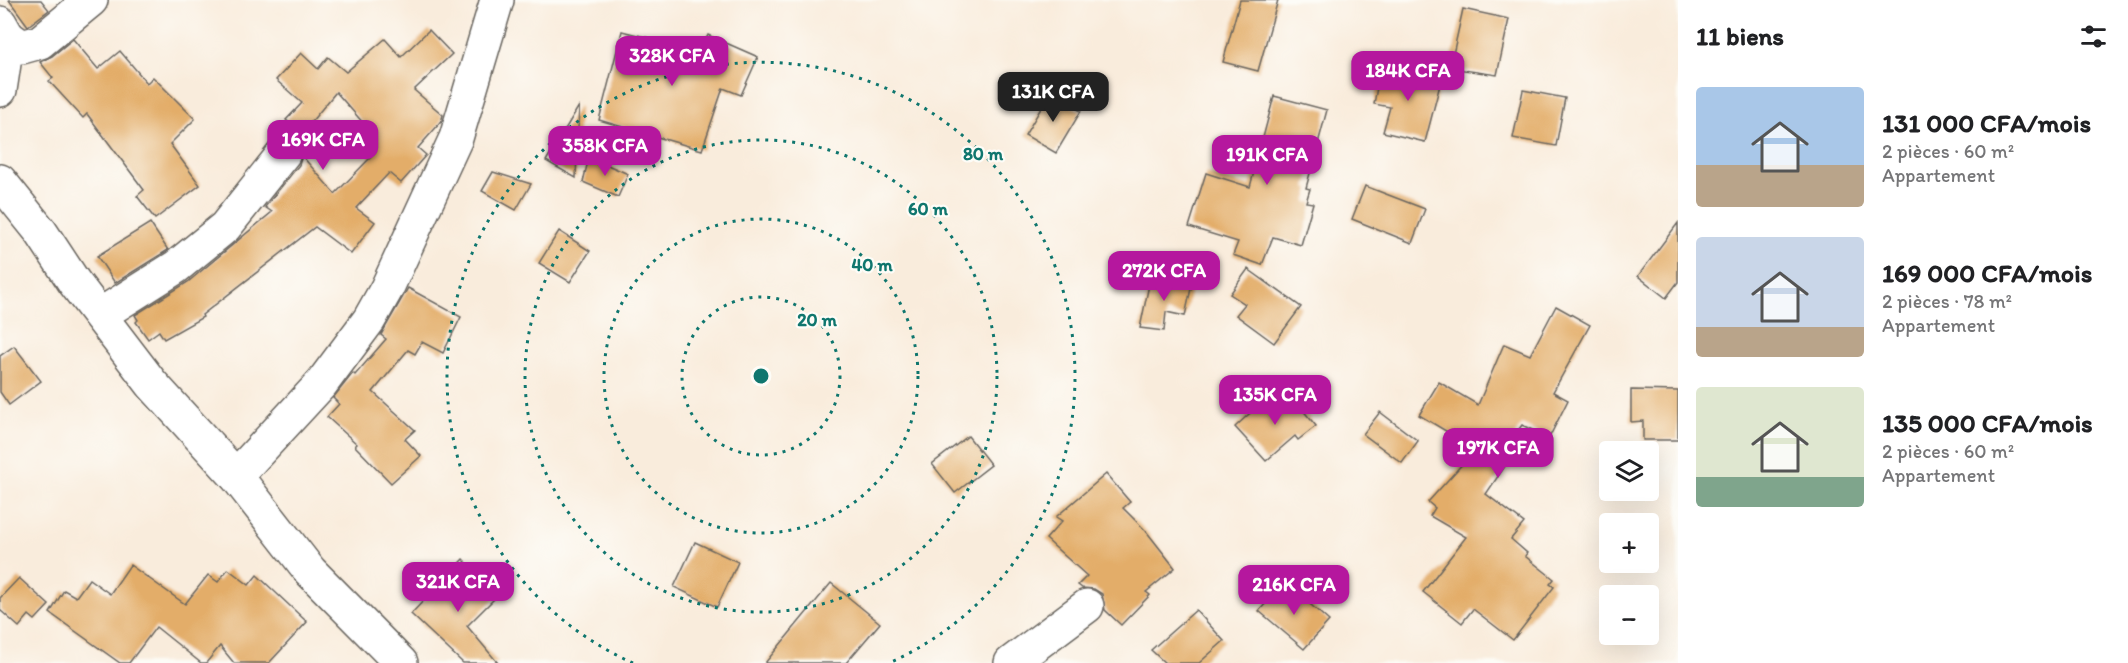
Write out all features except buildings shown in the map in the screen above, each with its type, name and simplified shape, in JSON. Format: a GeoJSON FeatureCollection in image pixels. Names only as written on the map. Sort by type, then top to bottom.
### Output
{"type":"FeatureCollection","features":[{"type":"Feature","properties":{"kind":"street"},"geometry":{"type":"LineString","coordinates":[[4,30],[22,47],[40,42],[91,0]]}},
{"type":"Feature","properties":{"kind":"street"},"geometry":{"type":"LineString","coordinates":[[236,476],[322,383],[369,320],[387,288],[456,138],[497,0]]}},
{"type":"Feature","properties":{"kind":"street"},"geometry":{"type":"LineString","coordinates":[[0,90],[4,30]]}},
{"type":"Feature","properties":{"kind":"street"},"geometry":{"type":"LineString","coordinates":[[100,315],[176,267],[225,227],[284,153]]}},
{"type":"Feature","properties":{"kind":"street"},"geometry":{"type":"LineString","coordinates":[[0,180],[41,232],[152,384],[236,476],[309,571],[401,663]]}},
{"type":"Feature","properties":{"kind":"street"},"geometry":{"type":"LineString","coordinates":[[1011,663],[1087,606]]}}]}
